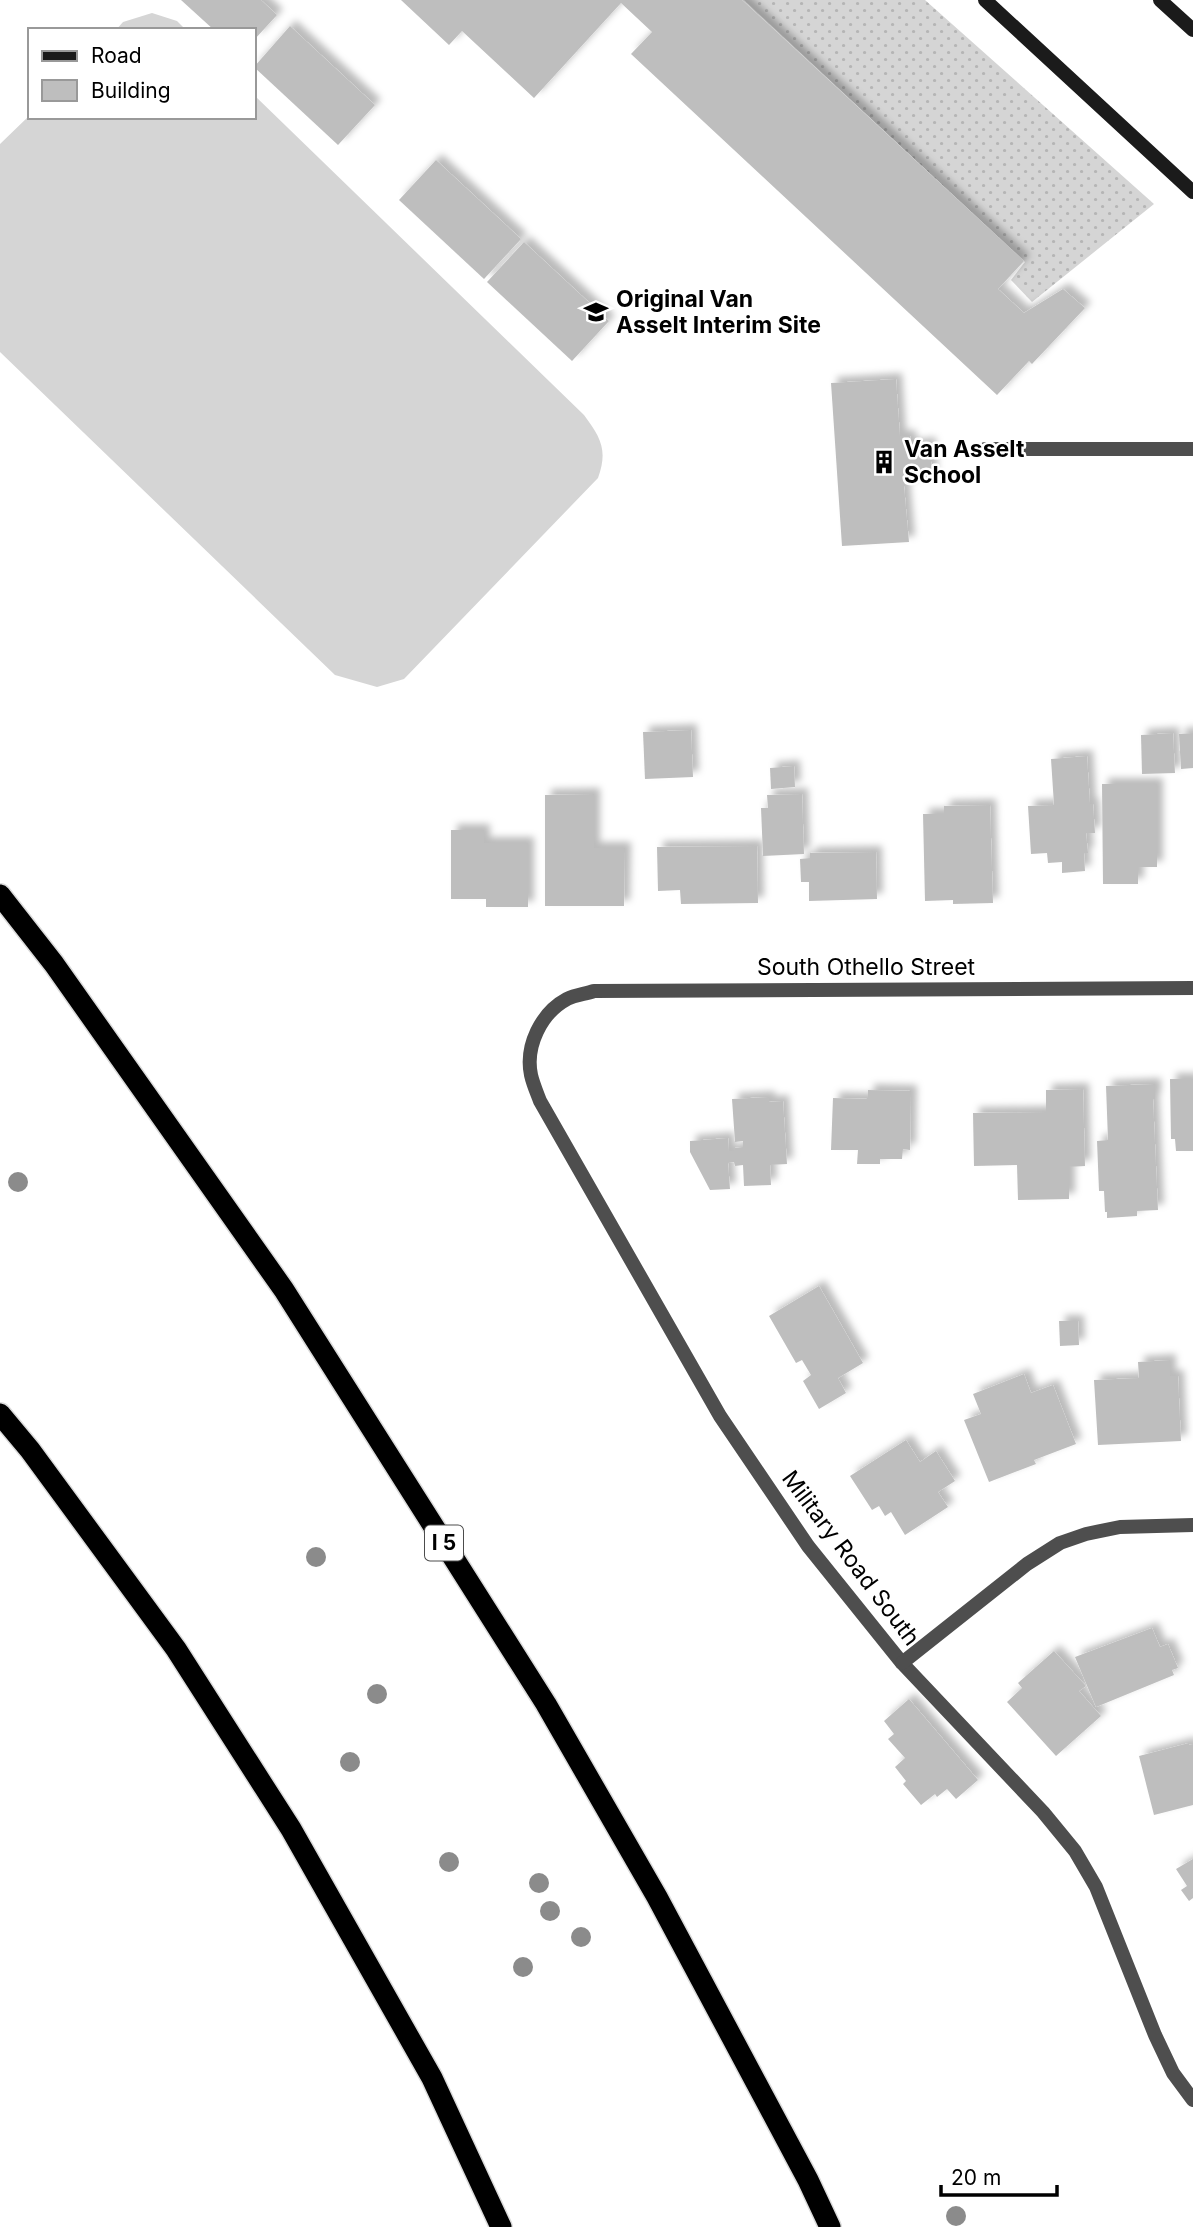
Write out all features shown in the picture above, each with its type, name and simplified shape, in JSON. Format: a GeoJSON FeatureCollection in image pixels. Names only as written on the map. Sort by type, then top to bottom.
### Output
{"type":"FeatureCollection","features":[{"type":"Feature","properties":{"kind":"highway","name":"I 5"},"geometry":{"type":"LineString","coordinates":[[0,895],[54,964],[284,1290],[546,1704],[657,1897],[808,2180],[830,2227]]}},
{"type":"Feature","properties":{"kind":"highway"},"geometry":{"type":"LineString","coordinates":[[0,1414],[176,1649],[290,1829],[432,2078],[501,2227]]}},
{"type":"Feature","properties":{"kind":"main road"},"geometry":{"type":"LineString","coordinates":[[985,0],[1193,192]]}},
{"type":"Feature","properties":{"kind":"main road"},"geometry":{"type":"LineString","coordinates":[[1160,0],[1193,30]]}},
{"type":"Feature","properties":{"kind":"street"},"geometry":{"type":"LineString","coordinates":[[985,449],[1193,449]]}},
{"type":"Feature","properties":{"kind":"street","name":"South Othello Street"},"geometry":{"type":"LineString","coordinates":[[547,1016],[567,999],[594,991],[1193,988]]}},
{"type":"Feature","properties":{"kind":"street","name":"Military Road South"},"geometry":{"type":"LineString","coordinates":[[547,1016],[536,1033],[530,1055],[531,1074],[540,1101],[720,1416],[808,1546],[902,1663],[1043,1812],[1075,1851],[1096,1887],[1155,2035],[1173,2073],[1193,2101]]}},
{"type":"Feature","properties":{"kind":"street"},"geometry":{"type":"LineString","coordinates":[[902,1663],[1027,1564],[1060,1543],[1120,1527],[1193,1525]]}},
{"type":"Feature","properties":{"kind":"shaded area"},"geometry":{"type":"Polygon","coordinates":[[[744,0],[925,0],[1154,204],[1032,302],[1011,280],[1025,262],[744,0]]]}},
{"type":"Feature","properties":{"kind":"shaded area"},"geometry":{"type":"Polygon","coordinates":[[[152,13],[177,21],[184,28],[118,28],[123,22],[152,13]]]}},
{"type":"Feature","properties":{"kind":"shaded area"},"geometry":{"type":"Polygon","coordinates":[[[256,97],[584,415],[601,445],[602,460],[598,478],[404,679],[377,687],[335,675],[0,352],[0,144],[28,117],[256,119],[256,97]]]}},
{"type":"Feature","properties":{"kind":"building"},"geometry":{"type":"Polygon","coordinates":[[[181,0],[261,0],[277,15],[256,38],[256,28],[212,28],[181,0]]]}},
{"type":"Feature","properties":{"kind":"building"},"geometry":{"type":"Polygon","coordinates":[[[401,0],[742,0],[1024,261],[998,289],[1024,313],[1063,289],[1085,308],[1032,364],[1029,361],[997,395],[631,54],[652,32],[621,3],[534,98],[462,31],[449,45],[401,0]]]}},
{"type":"Feature","properties":{"kind":"building"},"geometry":{"type":"Polygon","coordinates":[[[290,26],[375,105],[338,145],[256,69],[256,65],[290,26]]]}},
{"type":"Feature","properties":{"kind":"building"},"geometry":{"type":"Polygon","coordinates":[[[436,160],[521,239],[484,279],[399,200],[436,160]]]}},
{"type":"Feature","properties":{"kind":"building"},"geometry":{"type":"Polygon","coordinates":[[[524,242],[609,321],[572,361],[487,282],[524,242]]]}},
{"type":"Feature","properties":{"kind":"building","name":"Van Asselt School"},"geometry":{"type":"Polygon","coordinates":[[[896,379],[900,436],[910,436],[911,445],[930,443],[932,479],[915,480],[915,485],[904,486],[909,542],[842,546],[831,383],[896,379]]]}},
{"type":"Feature","properties":{"kind":"building"},"geometry":{"type":"Polygon","coordinates":[[[691,730],[693,777],[645,779],[643,732],[691,730]]]}},
{"type":"Feature","properties":{"kind":"building"},"geometry":{"type":"Polygon","coordinates":[[[1173,733],[1175,773],[1142,774],[1141,735],[1173,733]]]}},
{"type":"Feature","properties":{"kind":"building"},"geometry":{"type":"Polygon","coordinates":[[[1193,733],[1193,768],[1181,769],[1179,734],[1193,733]]]}},
{"type":"Feature","properties":{"kind":"building"},"geometry":{"type":"Polygon","coordinates":[[[1087,756],[1095,833],[1086,833],[1088,853],[1084,853],[1085,871],[1062,873],[1062,862],[1048,863],[1047,853],[1031,854],[1028,806],[1054,805],[1051,759],[1087,756]]]}},
{"type":"Feature","properties":{"kind":"building"},"geometry":{"type":"Polygon","coordinates":[[[794,766],[795,787],[771,789],[770,768],[794,766]]]}},
{"type":"Feature","properties":{"kind":"building"},"geometry":{"type":"Polygon","coordinates":[[[1102,784],[1157,784],[1157,867],[1138,867],[1138,884],[1103,884],[1102,784]]]}},
{"type":"Feature","properties":{"kind":"building"},"geometry":{"type":"Polygon","coordinates":[[[594,794],[594,848],[625,848],[624,906],[545,906],[545,795],[594,794]]]}},
{"type":"Feature","properties":{"kind":"building"},"geometry":{"type":"Polygon","coordinates":[[[802,794],[804,854],[763,856],[761,808],[768,808],[767,795],[802,794]]]}},
{"type":"Feature","properties":{"kind":"building"},"geometry":{"type":"Polygon","coordinates":[[[990,805],[993,903],[953,904],[953,900],[925,901],[923,814],[944,814],[944,806],[990,805]]]}},
{"type":"Feature","properties":{"kind":"building"},"geometry":{"type":"Polygon","coordinates":[[[451,830],[484,830],[484,843],[528,843],[528,907],[486,907],[486,899],[451,899],[451,830]]]}},
{"type":"Feature","properties":{"kind":"building"},"geometry":{"type":"Polygon","coordinates":[[[757,846],[758,903],[681,904],[680,890],[658,891],[657,847],[757,846]]]}},
{"type":"Feature","properties":{"kind":"building"},"geometry":{"type":"Polygon","coordinates":[[[876,852],[877,899],[809,901],[809,882],[801,882],[800,859],[810,858],[810,853],[876,852]]]}},
{"type":"Feature","properties":{"kind":"building"},"geometry":{"type":"Polygon","coordinates":[[[1170,1079],[1193,1079],[1193,1151],[1176,1151],[1175,1139],[1171,1139],[1170,1079]]]}},
{"type":"Feature","properties":{"kind":"building"},"geometry":{"type":"Polygon","coordinates":[[[1155,1084],[1153,1099],[1158,1210],[1137,1211],[1137,1216],[1107,1218],[1104,1191],[1099,1191],[1097,1141],[1108,1140],[1106,1086],[1155,1084]]]}},
{"type":"Feature","properties":{"kind":"building"},"geometry":{"type":"Polygon","coordinates":[[[1083,1089],[1085,1166],[1069,1167],[1069,1199],[1018,1200],[1017,1165],[974,1166],[973,1113],[1046,1112],[1046,1090],[1083,1089]]]}},
{"type":"Feature","properties":{"kind":"building"},"geometry":{"type":"Polygon","coordinates":[[[868,1090],[911,1091],[910,1150],[903,1149],[902,1159],[880,1159],[880,1164],[857,1164],[858,1150],[831,1150],[833,1098],[868,1099],[868,1090]]]}},
{"type":"Feature","properties":{"kind":"building"},"geometry":{"type":"Polygon","coordinates":[[[769,1097],[769,1102],[783,1101],[787,1164],[770,1165],[771,1185],[744,1186],[743,1165],[728,1163],[730,1189],[710,1190],[690,1152],[690,1141],[728,1138],[729,1151],[743,1147],[743,1141],[735,1142],[732,1099],[769,1097]]]}},
{"type":"Feature","properties":{"kind":"building"},"geometry":{"type":"Polygon","coordinates":[[[819,1286],[863,1363],[838,1378],[846,1393],[819,1409],[803,1381],[811,1375],[802,1360],[796,1363],[769,1316],[819,1286]]]}},
{"type":"Feature","properties":{"kind":"building"},"geometry":{"type":"Polygon","coordinates":[[[1059,1321],[1078,1321],[1079,1345],[1060,1346],[1059,1321]]]}},
{"type":"Feature","properties":{"kind":"building"},"geometry":{"type":"Polygon","coordinates":[[[1170,1360],[1170,1376],[1178,1376],[1181,1441],[1098,1445],[1094,1380],[1139,1378],[1138,1362],[1170,1360]]]}},
{"type":"Feature","properties":{"kind":"building"},"geometry":{"type":"Polygon","coordinates":[[[1024,1374],[1031,1393],[1053,1385],[1076,1444],[1034,1460],[1036,1464],[989,1482],[964,1420],[981,1414],[973,1394],[1024,1374]]]}},
{"type":"Feature","properties":{"kind":"building"},"geometry":{"type":"Polygon","coordinates":[[[906,1440],[920,1462],[936,1451],[955,1481],[938,1492],[948,1507],[905,1535],[891,1512],[885,1516],[879,1506],[872,1510],[850,1476],[906,1440]]]}},
{"type":"Feature","properties":{"kind":"building"},"geometry":{"type":"Polygon","coordinates":[[[1152,1628],[1160,1647],[1168,1644],[1178,1668],[1172,1670],[1174,1675],[1096,1707],[1075,1657],[1152,1628]]]}},
{"type":"Feature","properties":{"kind":"building"},"geometry":{"type":"Polygon","coordinates":[[[1054,1651],[1086,1686],[1079,1691],[1101,1716],[1056,1756],[1007,1702],[1022,1688],[1018,1683],[1054,1651]]]}},
{"type":"Feature","properties":{"kind":"building"},"geometry":{"type":"Polygon","coordinates":[[[909,1699],[978,1780],[956,1799],[947,1789],[921,1805],[903,1784],[906,1781],[895,1767],[905,1758],[888,1739],[894,1734],[884,1721],[909,1699]]]}},
{"type":"Feature","properties":{"kind":"building"},"geometry":{"type":"Polygon","coordinates":[[[1193,1744],[1193,1805],[1154,1815],[1139,1756],[1193,1744]]]}},
{"type":"Feature","properties":{"kind":"building"},"geometry":{"type":"Polygon","coordinates":[[[1193,1859],[1193,1898],[1189,1901],[1181,1890],[1187,1886],[1176,1869],[1193,1859]]]}},
{"type":"Feature","properties":{"kind":"place","name":"Original Van Asselt Interim Site"},"geometry":{"type":"Point","coordinates":[596,312]}},
{"type":"Feature","properties":{"kind":"place","name":"Van Asselt School"},"geometry":{"type":"Point","coordinates":[884,462]}}]}
